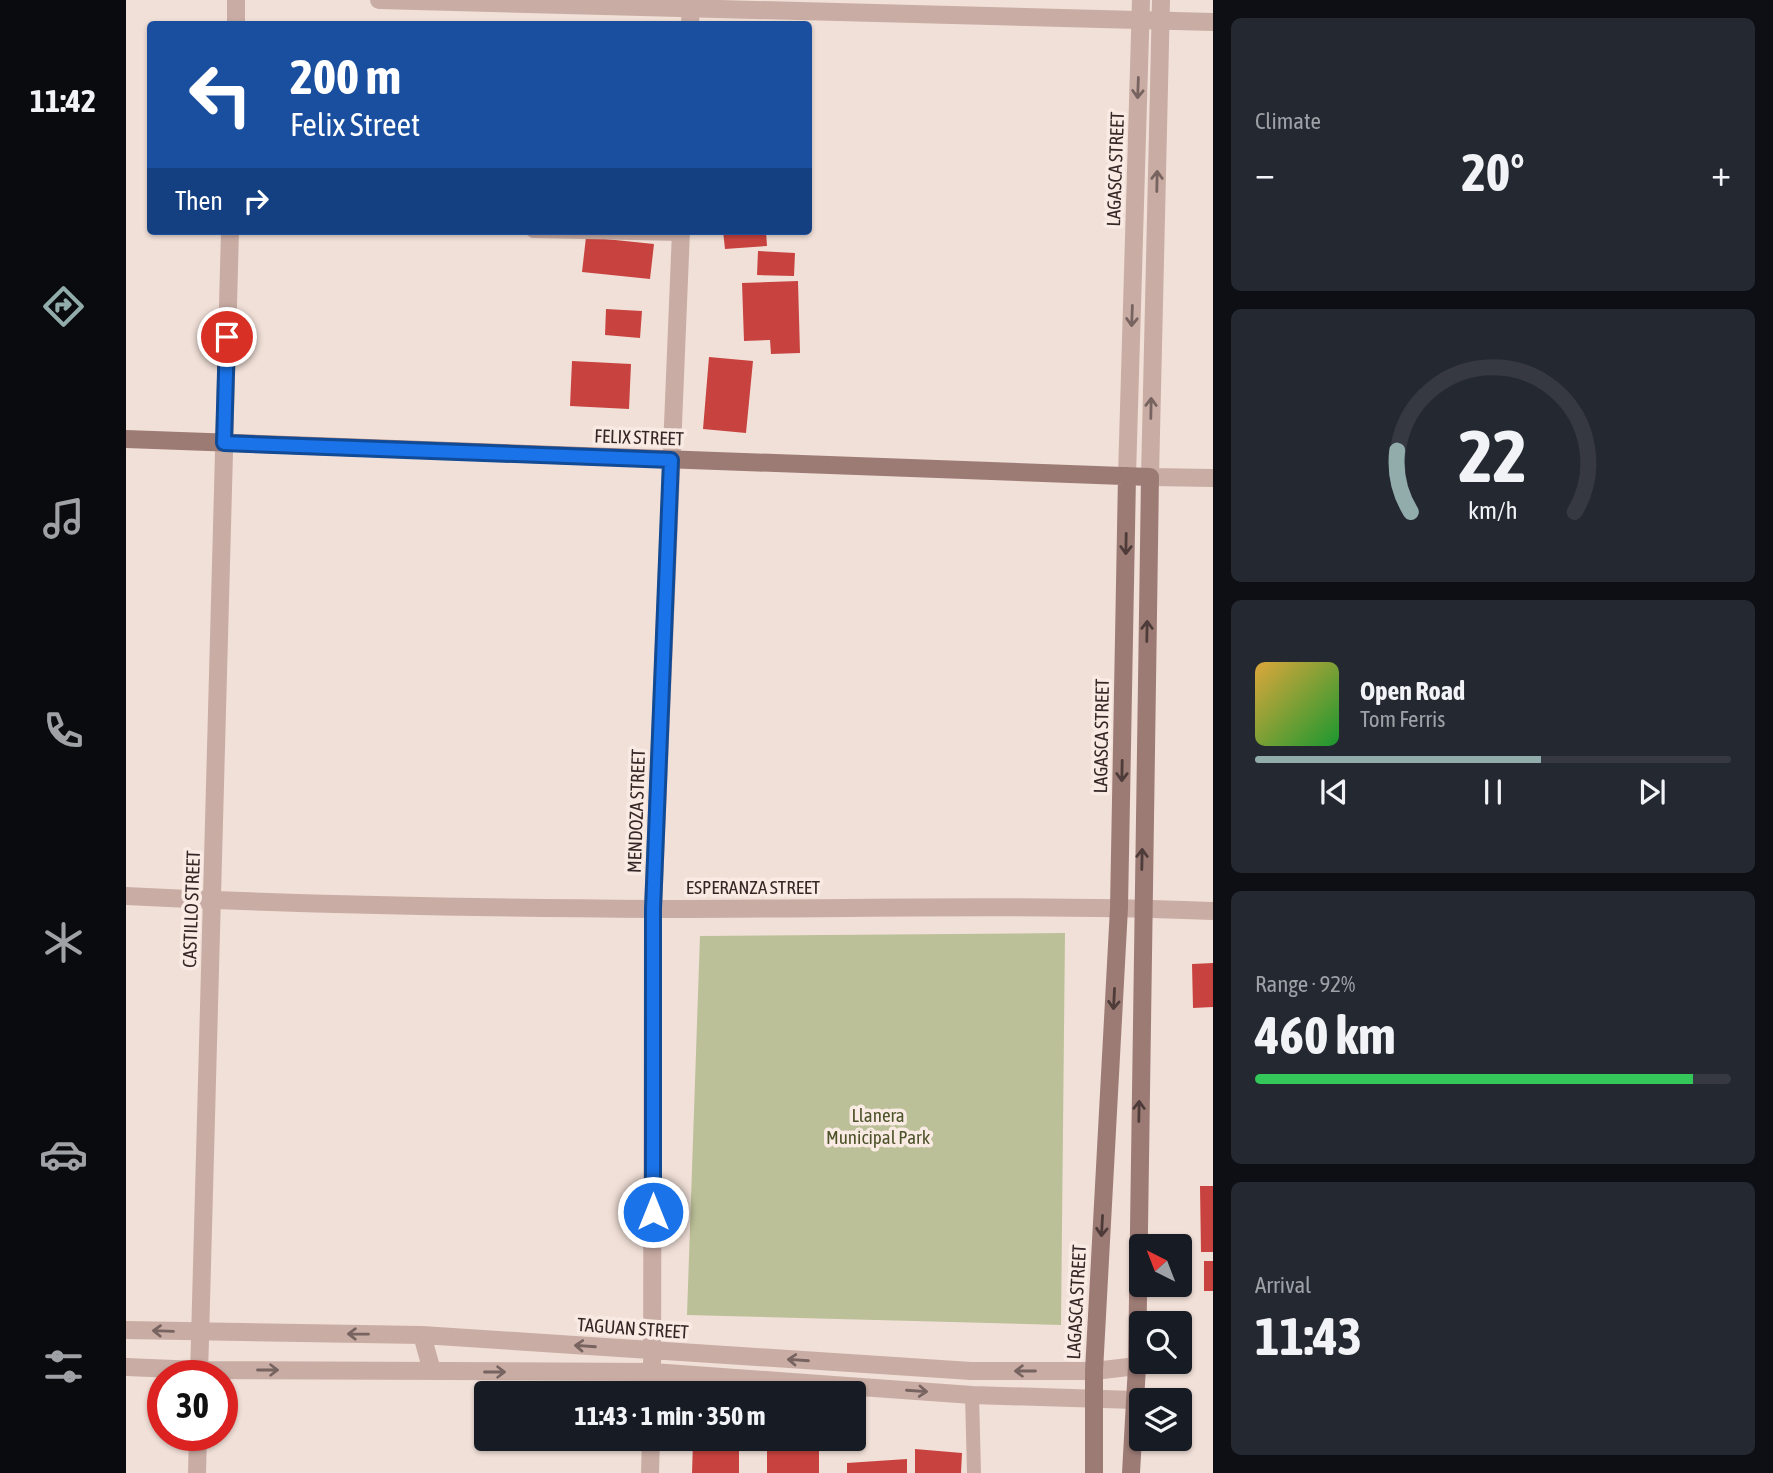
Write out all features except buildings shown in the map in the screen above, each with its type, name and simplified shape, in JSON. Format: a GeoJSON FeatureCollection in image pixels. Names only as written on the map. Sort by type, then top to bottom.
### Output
{"type":"FeatureCollection","features":[{"type":"Feature","properties":{"kind":"main road","name":"FELIX STREET"},"geometry":{"type":"LineString","coordinates":[[126,439],[1150,477]]}},
{"type":"Feature","properties":{"kind":"main road","name":"LAGASCA STREET"},"geometry":{"type":"LineString","coordinates":[[1094,1473],[1094,1371],[1119,908],[1127,476]]}},
{"type":"Feature","properties":{"kind":"main road"},"geometry":{"type":"LineString","coordinates":[[1137,1311],[1150,477]]}},
{"type":"Feature","properties":{"kind":"main road"},"geometry":{"type":"LineString","coordinates":[[1123,703],[1145,701]]}},
{"type":"Feature","properties":{"kind":"main road"},"geometry":{"type":"LineString","coordinates":[[1107,1136],[1139,1138]]}},
{"type":"Feature","properties":{"kind":"main road"},"geometry":{"type":"LineString","coordinates":[[1131,1473],[1132,1451]]}},
{"type":"Feature","properties":{"kind":"street"},"geometry":{"type":"LineString","coordinates":[[236,0],[236,21]]}},
{"type":"Feature","properties":{"kind":"street"},"geometry":{"type":"LineString","coordinates":[[379,0],[690,11],[1213,22]]}},
{"type":"Feature","properties":{"kind":"street","name":"LAGASCA STREET"},"geometry":{"type":"LineString","coordinates":[[1127,476],[1141,0]]}},
{"type":"Feature","properties":{"kind":"street"},"geometry":{"type":"LineString","coordinates":[[1161,0],[1150,477],[1213,478]]}},
{"type":"Feature","properties":{"kind":"street","name":"CASTILLO STREET"},"geometry":{"type":"LineString","coordinates":[[199,1360],[230,235]]}},
{"type":"Feature","properties":{"kind":"street","name":"MENDOZA STREET"},"geometry":{"type":"LineString","coordinates":[[653,1381],[653,909],[681,235]]}},
{"type":"Feature","properties":{"kind":"street"},"geometry":{"type":"LineString","coordinates":[[1134,251],[1155,252]]}},
{"type":"Feature","properties":{"kind":"street","name":"ESPERANZA STREET"},"geometry":{"type":"LineString","coordinates":[[126,896],[653,909],[1119,908],[1213,911]]}},
{"type":"Feature","properties":{"kind":"street","name":"TAGUAN STREET"},"geometry":{"type":"LineString","coordinates":[[126,1330],[422,1335],[971,1371],[1094,1371],[1129,1367]]}},
{"type":"Feature","properties":{"kind":"street"},"geometry":{"type":"LineString","coordinates":[[422,1335],[432,1371]]}},
{"type":"Feature","properties":{"kind":"street"},"geometry":{"type":"LineString","coordinates":[[874,1388],[875,1365]]}},
{"type":"Feature","properties":{"kind":"street"},"geometry":{"type":"LineString","coordinates":[[126,1367],[147,1369]]}},
{"type":"Feature","properties":{"kind":"street"},"geometry":{"type":"LineString","coordinates":[[238,1373],[653,1372],[972,1395],[1129,1400]]}},
{"type":"Feature","properties":{"kind":"street"},"geometry":{"type":"LineString","coordinates":[[197,1473],[198,1451]]}},
{"type":"Feature","properties":{"kind":"street"},"geometry":{"type":"LineString","coordinates":[[650,1473],[651,1451]]}},
{"type":"Feature","properties":{"kind":"lane"},"geometry":{"type":"LineString","coordinates":[[972,1395],[974,1473]]}},
{"type":"Feature","properties":{"kind":"green space","name":"Llanera Municipal Park"},"geometry":{"type":"Polygon","coordinates":[[[1065,933],[1061,1325],[687,1315],[700,936],[1065,933]]]}},
{"type":"Feature","properties":{"kind":"route"},"geometry":{"type":"LineString","coordinates":[[227,337],[224,443],[671,460],[653,909],[653,1212]]}}]}
